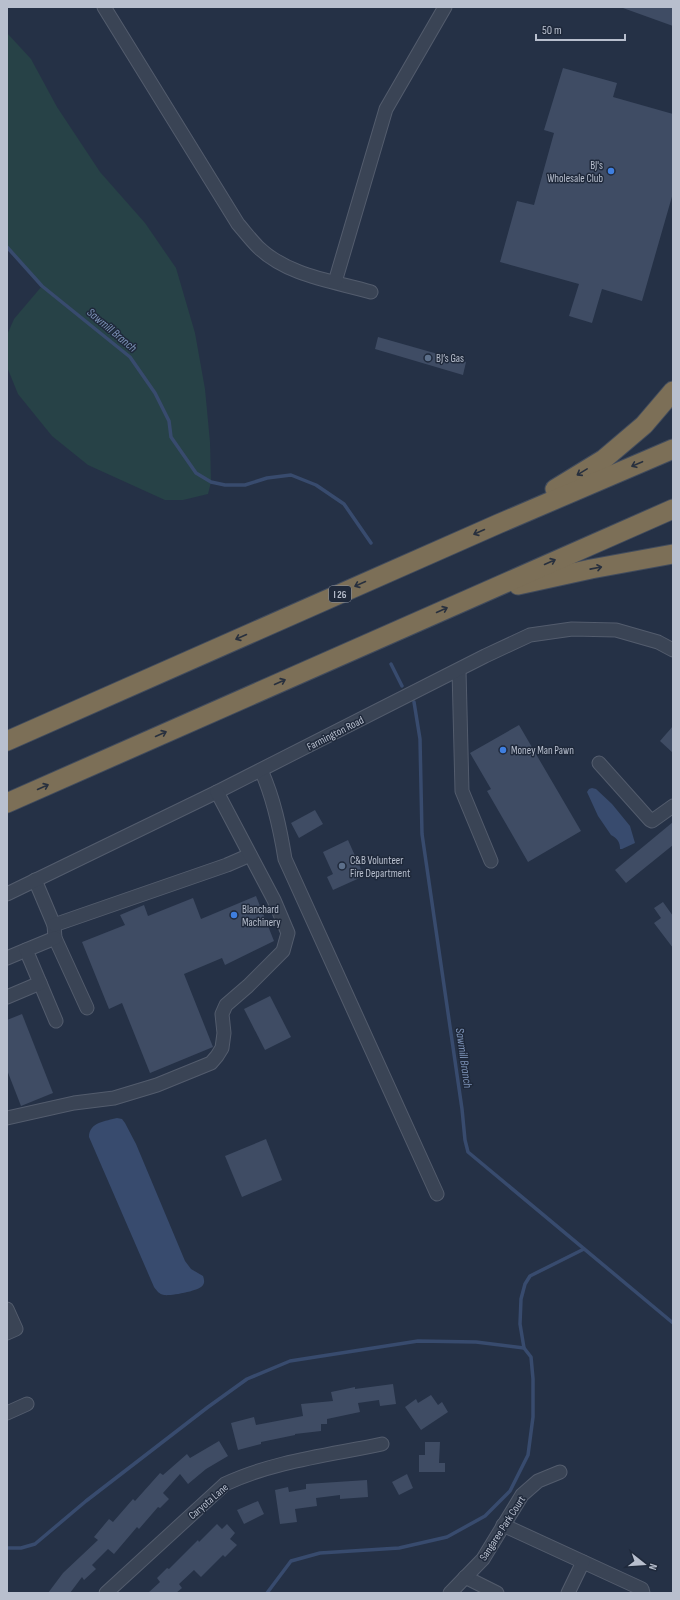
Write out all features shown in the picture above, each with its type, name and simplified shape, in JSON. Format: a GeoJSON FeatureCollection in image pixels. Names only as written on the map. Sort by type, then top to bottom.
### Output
{"type":"FeatureCollection","features":[{"type":"Feature","properties":{"kind":"highway"},"geometry":{"type":"LineString","coordinates":[[498,524],[604,459],[644,425],[673,391]]}},
{"type":"Feature","properties":{"kind":"highway","name":"I 26"},"geometry":{"type":"LineString","coordinates":[[7,741],[498,524],[673,449]]}},
{"type":"Feature","properties":{"kind":"highway"},"geometry":{"type":"LineString","coordinates":[[7,803],[673,509]]}},
{"type":"Feature","properties":{"kind":"highway"},"geometry":{"type":"LineString","coordinates":[[476,595],[591,569],[673,554]]}},
{"type":"Feature","properties":{"kind":"street"},"geometry":{"type":"LineString","coordinates":[[104,7],[238,224],[259,248],[278,262],[298,272],[371,292]]}},
{"type":"Feature","properties":{"kind":"street"},"geometry":{"type":"LineString","coordinates":[[335,282],[386,109],[445,7]]}},
{"type":"Feature","properties":{"kind":"street","name":"Farmington Road"},"geometry":{"type":"LineString","coordinates":[[7,894],[217,792],[530,635],[572,629],[616,630],[658,642],[673,650]]}},
{"type":"Feature","properties":{"kind":"street"},"geometry":{"type":"LineString","coordinates":[[459,670],[462,791],[491,861]]}},
{"type":"Feature","properties":{"kind":"street"},"geometry":{"type":"LineString","coordinates":[[599,763],[650,820],[652,821],[673,806]]}},
{"type":"Feature","properties":{"kind":"street"},"geometry":{"type":"LineString","coordinates":[[261,770],[269,789],[280,826],[285,858],[437,1194]]}},
{"type":"Feature","properties":{"kind":"street"},"geometry":{"type":"LineString","coordinates":[[7,1118],[74,1103],[114,1098],[157,1085],[211,1064],[217,1056],[222,1048],[224,1033],[222,1014],[226,1005],[248,986],[283,951],[288,933],[277,907],[217,792]]}},
{"type":"Feature","properties":{"kind":"street"},"geometry":{"type":"LineString","coordinates":[[7,958],[26,950],[55,932],[250,855]]}},
{"type":"Feature","properties":{"kind":"street"},"geometry":{"type":"LineString","coordinates":[[35,880],[87,1008]]}},
{"type":"Feature","properties":{"kind":"street"},"geometry":{"type":"LineString","coordinates":[[26,950],[56,1021]]}},
{"type":"Feature","properties":{"kind":"street"},"geometry":{"type":"LineString","coordinates":[[7,997],[40,983]]}},
{"type":"Feature","properties":{"kind":"street"},"geometry":{"type":"LineString","coordinates":[[7,1309],[16,1329],[7,1333]]}},
{"type":"Feature","properties":{"kind":"street"},"geometry":{"type":"LineString","coordinates":[[7,1413],[27,1404]]}},
{"type":"Feature","properties":{"kind":"street","name":"Caryota Lane"},"geometry":{"type":"LineString","coordinates":[[106,1593],[225,1484],[245,1475],[267,1468],[382,1444]]}},
{"type":"Feature","properties":{"kind":"street","name":"Sangaree Park Court"},"geometry":{"type":"LineString","coordinates":[[450,1593],[483,1558],[522,1494],[538,1481],[560,1472]]}},
{"type":"Feature","properties":{"kind":"street"},"geometry":{"type":"LineString","coordinates":[[503,1526],[642,1589],[643,1593]]}},
{"type":"Feature","properties":{"kind":"street"},"geometry":{"type":"LineString","coordinates":[[568,1593],[583,1562]]}},
{"type":"Feature","properties":{"kind":"street"},"geometry":{"type":"LineString","coordinates":[[465,1577],[497,1593]]}},
{"type":"Feature","properties":{"kind":"green space"},"geometry":{"type":"Polygon","coordinates":[[[7,33],[31,59],[57,107],[100,172],[145,223],[176,268],[195,333],[205,389],[210,442],[211,482],[208,494],[183,500],[165,500],[88,465],[52,436],[18,394],[7,367],[7,335],[14,319],[42,286],[7,247],[7,33]]]}},
{"type":"Feature","properties":{"kind":"water"},"geometry":{"type":"Polygon","coordinates":[[[592,788],[596,789],[612,804],[630,826],[635,843],[620,849],[618,840],[611,835],[598,816],[587,792],[592,788]]]}},
{"type":"Feature","properties":{"kind":"water"},"geometry":{"type":"Polygon","coordinates":[[[117,1118],[122,1119],[125,1123],[136,1144],[185,1261],[191,1269],[203,1276],[204,1284],[197,1289],[179,1294],[164,1295],[159,1293],[154,1287],[89,1137],[92,1128],[95,1125],[103,1121],[117,1118]]]}},
{"type":"Feature","properties":{"kind":"building"},"geometry":{"type":"Polygon","coordinates":[[[673,7],[673,26],[623,8],[673,7]]]}},
{"type":"Feature","properties":{"kind":"building"},"geometry":{"type":"Polygon","coordinates":[[[563,68],[617,83],[613,97],[673,114],[673,193],[642,301],[602,289],[592,323],[569,316],[579,284],[500,262],[517,201],[534,205],[554,133],[544,130],[563,68]]]}},
{"type":"Feature","properties":{"kind":"building"},"geometry":{"type":"Polygon","coordinates":[[[378,337],[466,362],[463,375],[375,349],[378,337]]]}},
{"type":"Feature","properties":{"kind":"building"},"geometry":{"type":"Polygon","coordinates":[[[519,725],[581,831],[528,862],[487,791],[491,789],[470,753],[519,725]]]}},
{"type":"Feature","properties":{"kind":"building"},"geometry":{"type":"Polygon","coordinates":[[[673,726],[673,753],[660,741],[673,726]]]}},
{"type":"Feature","properties":{"kind":"building"},"geometry":{"type":"Polygon","coordinates":[[[315,810],[323,824],[299,838],[291,823],[315,810]]]}},
{"type":"Feature","properties":{"kind":"building"},"geometry":{"type":"Polygon","coordinates":[[[673,822],[673,845],[626,883],[615,870],[673,822]]]}},
{"type":"Feature","properties":{"kind":"building"},"geometry":{"type":"Polygon","coordinates":[[[348,840],[364,876],[333,890],[327,877],[333,874],[323,852],[348,840]]]}},
{"type":"Feature","properties":{"kind":"building"},"geometry":{"type":"Polygon","coordinates":[[[256,896],[274,941],[225,965],[222,958],[184,974],[213,1047],[150,1073],[122,1003],[109,1009],[82,942],[125,925],[120,915],[144,905],[148,916],[193,898],[201,919],[256,896]]]}},
{"type":"Feature","properties":{"kind":"building"},"geometry":{"type":"Polygon","coordinates":[[[663,902],[673,916],[673,948],[654,923],[661,918],[654,908],[663,902]]]}},
{"type":"Feature","properties":{"kind":"building"},"geometry":{"type":"Polygon","coordinates":[[[270,996],[291,1037],[265,1050],[244,1009],[270,996]]]}},
{"type":"Feature","properties":{"kind":"building"},"geometry":{"type":"Polygon","coordinates":[[[22,1014],[53,1093],[21,1106],[7,1070],[7,1020],[22,1014]]]}},
{"type":"Feature","properties":{"kind":"building"},"geometry":{"type":"Polygon","coordinates":[[[266,1139],[282,1180],[242,1197],[225,1156],[266,1139]]]}},
{"type":"Feature","properties":{"kind":"building"},"geometry":{"type":"Polygon","coordinates":[[[393,1384],[396,1404],[380,1406],[379,1400],[358,1403],[360,1412],[327,1419],[327,1424],[321,1424],[321,1431],[295,1434],[261,1442],[261,1444],[238,1450],[231,1423],[254,1417],[256,1425],[303,1416],[301,1404],[333,1401],[331,1392],[355,1387],[355,1389],[393,1384]]]}},
{"type":"Feature","properties":{"kind":"building"},"geometry":{"type":"Polygon","coordinates":[[[431,1395],[438,1405],[442,1402],[448,1412],[421,1430],[405,1407],[416,1399],[418,1403],[431,1395]]]}},
{"type":"Feature","properties":{"kind":"building"},"geometry":{"type":"Polygon","coordinates":[[[219,1441],[228,1456],[206,1469],[188,1484],[180,1474],[163,1493],[169,1499],[160,1508],[158,1507],[139,1529],[137,1527],[114,1554],[108,1549],[92,1565],[96,1569],[84,1580],[82,1577],[70,1593],[48,1593],[63,1573],[98,1540],[94,1537],[109,1519],[113,1522],[133,1499],[135,1501],[160,1473],[163,1475],[187,1454],[190,1458],[219,1441]]]}},
{"type":"Feature","properties":{"kind":"building"},"geometry":{"type":"Polygon","coordinates":[[[425,1442],[440,1442],[439,1463],[445,1463],[445,1472],[419,1472],[419,1455],[425,1455],[425,1442]]]}},
{"type":"Feature","properties":{"kind":"building"},"geometry":{"type":"Polygon","coordinates":[[[407,1474],[413,1488],[399,1495],[392,1482],[407,1474]]]}},
{"type":"Feature","properties":{"kind":"building"},"geometry":{"type":"Polygon","coordinates":[[[367,1480],[368,1497],[340,1499],[340,1495],[316,1498],[317,1506],[295,1509],[297,1522],[280,1524],[275,1490],[288,1487],[289,1492],[306,1489],[306,1484],[367,1480]]]}},
{"type":"Feature","properties":{"kind":"building"},"geometry":{"type":"Polygon","coordinates":[[[258,1501],[264,1514],[244,1524],[237,1510],[258,1501]]]}},
{"type":"Feature","properties":{"kind":"building"},"geometry":{"type":"Polygon","coordinates":[[[217,1524],[222,1529],[227,1524],[235,1533],[230,1539],[237,1545],[225,1557],[223,1555],[201,1577],[194,1570],[179,1584],[182,1588],[176,1593],[148,1593],[160,1582],[157,1578],[167,1568],[169,1569],[198,1540],[199,1542],[217,1524]]]}},
{"type":"Feature","properties":{"kind":"waterway","name":"Sawmill Branch"},"geometry":{"type":"LineString","coordinates":[[7,247],[42,286],[130,357],[155,393],[169,421],[171,437],[196,473],[211,482],[225,485],[245,485],[267,478],[291,475],[316,485],[344,504],[371,543]]}},
{"type":"Feature","properties":{"kind":"waterway","name":"Sawmill Branch"},"geometry":{"type":"LineString","coordinates":[[391,664],[402,686]]}},
{"type":"Feature","properties":{"kind":"waterway","name":"Sawmill Branch"},"geometry":{"type":"LineString","coordinates":[[414,702],[420,739],[422,834],[462,1109],[465,1140],[468,1152],[673,1323]]}},
{"type":"Feature","properties":{"kind":"waterway"},"geometry":{"type":"LineString","coordinates":[[267,1593],[291,1561],[320,1553],[399,1548],[447,1537],[485,1516],[510,1491],[528,1455],[533,1417],[533,1379],[531,1357],[524,1348],[520,1324],[521,1299],[525,1284],[530,1276],[584,1249]]}},
{"type":"Feature","properties":{"kind":"waterway"},"geometry":{"type":"LineString","coordinates":[[7,1548],[21,1548],[35,1544],[86,1501],[208,1407],[247,1379],[290,1361],[418,1341],[476,1342],[524,1348]]}},
{"type":"Feature","properties":{"kind":"place","name":"BJ's Wholesale Club"},"geometry":{"type":"Point","coordinates":[611,171]}},
{"type":"Feature","properties":{"kind":"place","name":"BJ’s Gas"},"geometry":{"type":"Point","coordinates":[428,358]}},
{"type":"Feature","properties":{"kind":"place","name":"Money Man Pawn"},"geometry":{"type":"Point","coordinates":[503,750]}},
{"type":"Feature","properties":{"kind":"place","name":"C&B Volunteer Fire Department"},"geometry":{"type":"Point","coordinates":[342,866]}},
{"type":"Feature","properties":{"kind":"place","name":"Blanchard Machinery"},"geometry":{"type":"Point","coordinates":[234,915]}}]}
